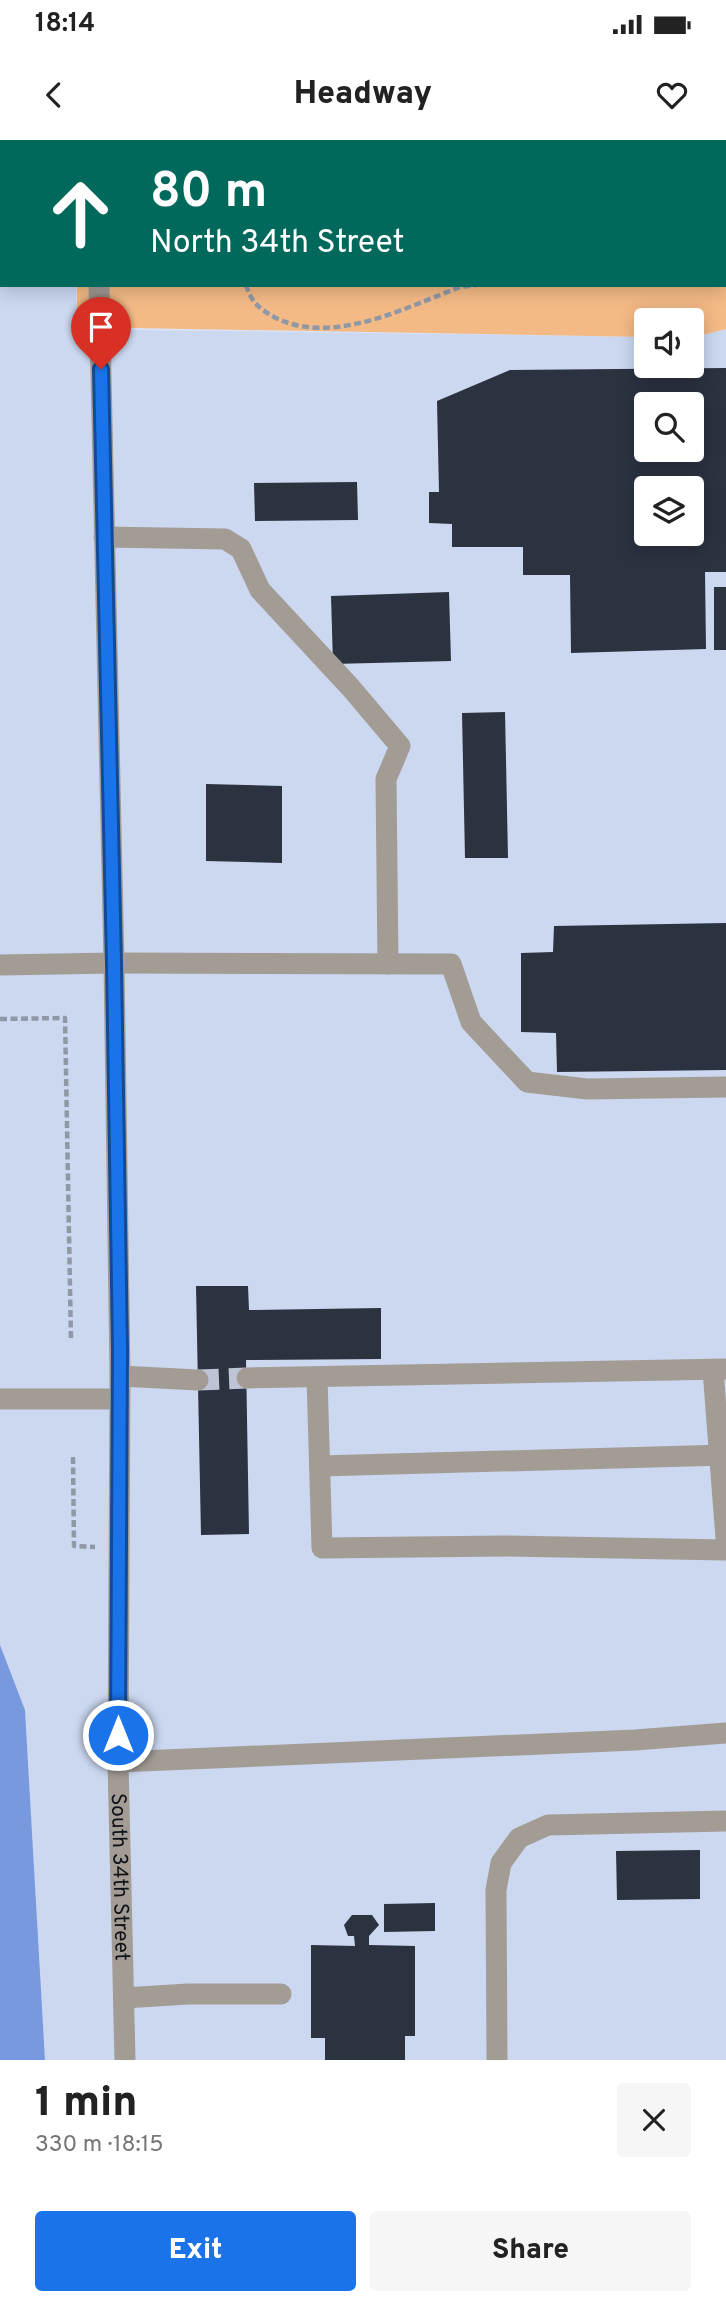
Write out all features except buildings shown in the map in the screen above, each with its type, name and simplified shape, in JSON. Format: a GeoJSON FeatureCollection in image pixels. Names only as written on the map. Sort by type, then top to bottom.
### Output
{"type":"FeatureCollection","features":[{"type":"Feature","properties":{"kind":"street","name":"South 34th Street"},"geometry":{"type":"LineString","coordinates":[[99,287],[114,963],[120,1376],[118,1762],[125,2060]]}},
{"type":"Feature","properties":{"kind":"street"},"geometry":{"type":"LineString","coordinates":[[104,537],[225,539],[241,549],[260,590],[351,688],[400,746],[386,779],[388,964]]}},
{"type":"Feature","properties":{"kind":"street"},"geometry":{"type":"LineString","coordinates":[[0,965],[451,964],[471,1022],[527,1082],[587,1089],[726,1087]]}},
{"type":"Feature","properties":{"kind":"street"},"geometry":{"type":"LineString","coordinates":[[247,1378],[720,1370],[726,1538]]}},
{"type":"Feature","properties":{"kind":"street"},"geometry":{"type":"LineString","coordinates":[[120,1376],[198,1380]]}},
{"type":"Feature","properties":{"kind":"street"},"geometry":{"type":"LineString","coordinates":[[317,1377],[322,1548],[505,1546],[726,1550]]}},
{"type":"Feature","properties":{"kind":"street"},"geometry":{"type":"LineString","coordinates":[[0,1399],[119,1399]]}},
{"type":"Feature","properties":{"kind":"street"},"geometry":{"type":"LineString","coordinates":[[320,1466],[723,1455]]}},
{"type":"Feature","properties":{"kind":"street"},"geometry":{"type":"LineString","coordinates":[[118,1762],[635,1740],[726,1733]]}},
{"type":"Feature","properties":{"kind":"street"},"geometry":{"type":"LineString","coordinates":[[498,2060],[496,1890],[501,1863],[519,1838],[548,1825],[726,1821]]}},
{"type":"Feature","properties":{"kind":"street"},"geometry":{"type":"LineString","coordinates":[[124,1998],[188,1994],[281,1994]]}},
{"type":"Feature","properties":{"kind":"path"},"geometry":{"type":"LineString","coordinates":[[247,287],[250,298],[264,312],[283,321],[309,327],[340,328],[371,320],[460,287]]}},
{"type":"Feature","properties":{"kind":"path"},"geometry":{"type":"LineString","coordinates":[[0,1019],[65,1018],[71,1341]]}},
{"type":"Feature","properties":{"kind":"path"},"geometry":{"type":"LineString","coordinates":[[73,1457],[74,1546],[119,1547]]}},
{"type":"Feature","properties":{"kind":"shaded area"},"geometry":{"type":"Polygon","coordinates":[[[0,287],[76,287],[77,327],[69,329],[634,337],[634,378],[704,378],[704,335],[726,329],[726,2060],[45,2060],[25,1710],[0,1645],[0,287]]]}},
{"type":"Feature","properties":{"kind":"shaded area"},"geometry":{"type":"Polygon","coordinates":[[[77,287],[726,287],[726,329],[704,335],[704,308],[634,308],[634,337],[77,327],[77,287]]]}},
{"type":"Feature","properties":{"kind":"water"},"geometry":{"type":"Polygon","coordinates":[[[0,1645],[25,1710],[45,2060],[0,2060],[0,1645]]]}},
{"type":"Feature","properties":{"kind":"tunnel"},"geometry":{"type":"LineString","coordinates":[[198,1380],[247,1378]]}},
{"type":"Feature","properties":{"kind":"route"},"geometry":{"type":"LineString","coordinates":[[101,369],[120,1349],[118,1735]]}}]}
